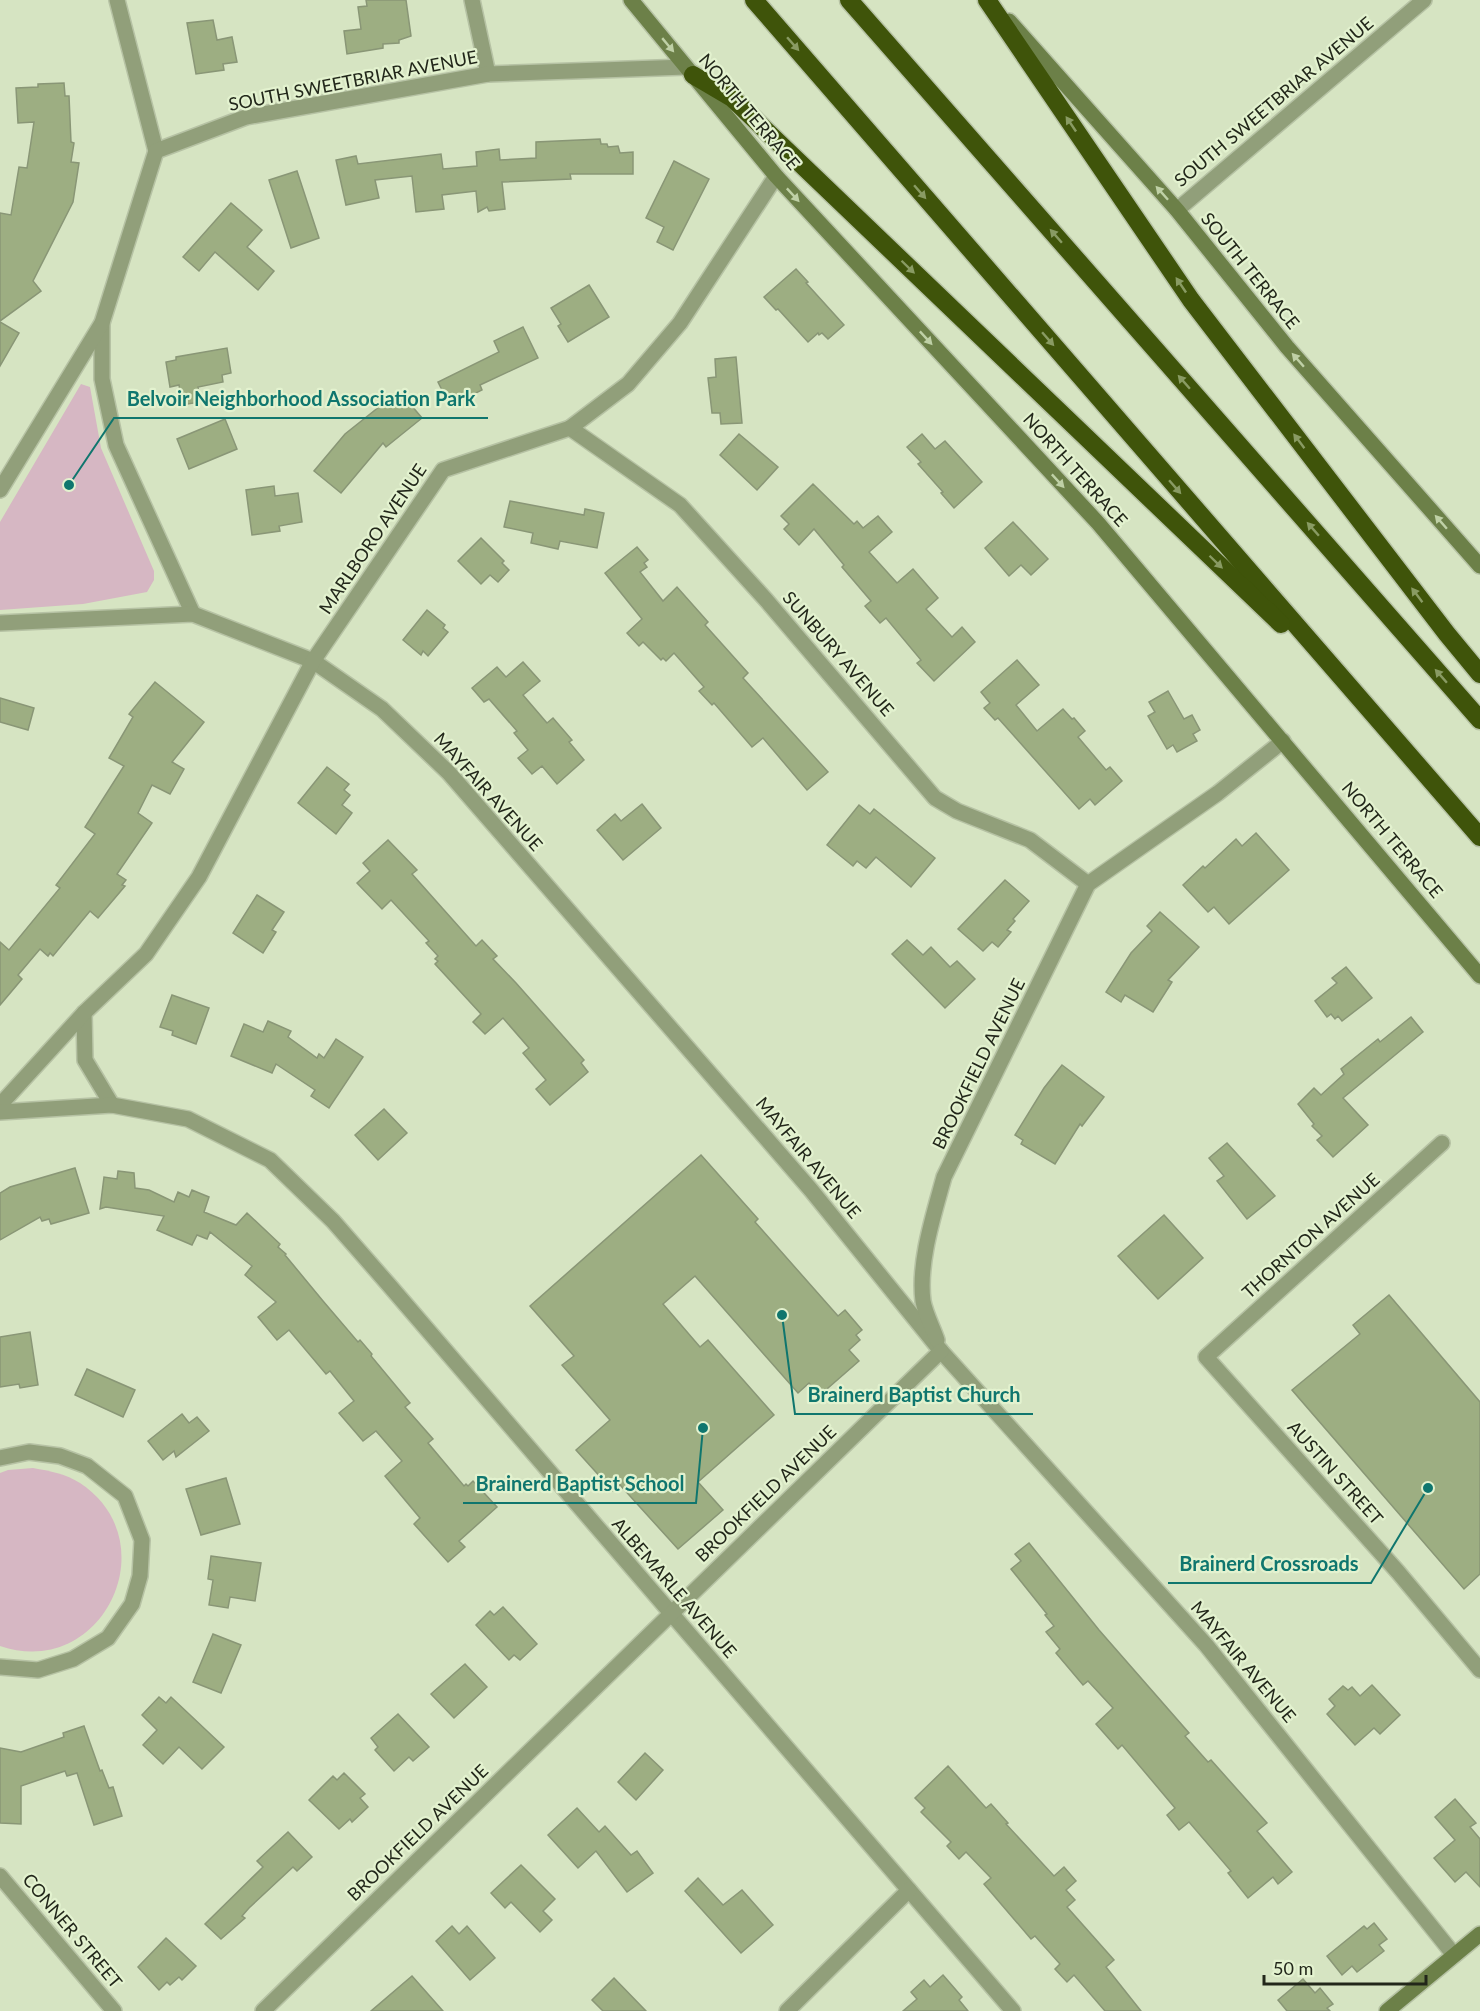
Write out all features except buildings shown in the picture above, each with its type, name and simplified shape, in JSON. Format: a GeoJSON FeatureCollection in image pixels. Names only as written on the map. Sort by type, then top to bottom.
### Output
{"type":"FeatureCollection","features":[{"type":"Feature","properties":{"kind":"highway"},"geometry":{"type":"LineString","coordinates":[[754,0],[1480,837]]}},
{"type":"Feature","properties":{"kind":"highway"},"geometry":{"type":"LineString","coordinates":[[849,0],[1480,720]]}},
{"type":"Feature","properties":{"kind":"highway"},"geometry":{"type":"LineString","coordinates":[[989,0],[1191,300],[1480,674]]}},
{"type":"Feature","properties":{"kind":"highway"},"geometry":{"type":"LineString","coordinates":[[689,71],[732,98],[1364,703]]}},
{"type":"Feature","properties":{"kind":"street"},"geometry":{"type":"LineString","coordinates":[[0,490],[102,323],[156,151],[117,0]]}},
{"type":"Feature","properties":{"kind":"street"},"geometry":{"type":"LineString","coordinates":[[472,0],[488,74]]}},
{"type":"Feature","properties":{"kind":"street","name":"NORTH TERRACE"},"geometry":{"type":"LineString","coordinates":[[631,0],[776,176],[1098,523],[1480,976]]}},
{"type":"Feature","properties":{"kind":"street","name":"SOUTH TERRACE"},"geometry":{"type":"LineString","coordinates":[[989,0],[1177,210],[1287,347],[1480,566]]}},
{"type":"Feature","properties":{"kind":"street","name":"SOUTH SWEETBRIAR AVENUE"},"geometry":{"type":"LineString","coordinates":[[1177,210],[1424,0]]}},
{"type":"Feature","properties":{"kind":"street","name":"SOUTH SWEETBRIAR AVENUE"},"geometry":{"type":"LineString","coordinates":[[156,151],[246,117],[488,74],[689,71]]}},
{"type":"Feature","properties":{"kind":"street","name":"MARLBORO AVENUE"},"geometry":{"type":"LineString","coordinates":[[0,1105],[84,1013],[146,954],[199,877],[313,661],[443,470],[570,428],[628,384],[680,323],[776,176]]}},
{"type":"Feature","properties":{"kind":"street"},"geometry":{"type":"LineString","coordinates":[[102,323],[102,379],[116,445],[193,614]]}},
{"type":"Feature","properties":{"kind":"street","name":"SUNBURY AVENUE"},"geometry":{"type":"LineString","coordinates":[[570,428],[680,505],[767,601],[935,798],[957,811],[1030,840],[1088,884]]}},
{"type":"Feature","properties":{"kind":"street","name":"MAYFAIR AVENUE"},"geometry":{"type":"LineString","coordinates":[[0,623],[193,614],[313,661],[382,710],[449,773],[811,1190],[941,1351],[1206,1645],[1454,1954]]}},
{"type":"Feature","properties":{"kind":"street","name":"BROOKFIELD AVENUE"},"geometry":{"type":"LineString","coordinates":[[262,2011],[941,1351],[923,1301],[923,1281],[931,1223],[945,1177],[1088,884],[1218,793],[1283,741]]}},
{"type":"Feature","properties":{"kind":"street"},"geometry":{"type":"LineString","coordinates":[[0,1112],[112,1104],[85,1060],[84,1013]]}},
{"type":"Feature","properties":{"kind":"street","name":"ALBEMARLE AVENUE"},"geometry":{"type":"LineString","coordinates":[[112,1104],[188,1119],[270,1160],[333,1221],[1013,2011]]}},
{"type":"Feature","properties":{"kind":"street","name":"THORNTON AVENUE"},"geometry":{"type":"LineString","coordinates":[[1206,1357],[1442,1143]]}},
{"type":"Feature","properties":{"kind":"street","name":"AUSTIN STREET"},"geometry":{"type":"LineString","coordinates":[[1206,1357],[1398,1572],[1480,1670]]}},
{"type":"Feature","properties":{"kind":"street"},"geometry":{"type":"LineString","coordinates":[[0,1458],[29,1452],[60,1456],[87,1466],[125,1496],[142,1540],[140,1576],[132,1604],[108,1638],[73,1659],[38,1671],[0,1667]]}},
{"type":"Feature","properties":{"kind":"street","name":"CONNER STREET"},"geometry":{"type":"LineString","coordinates":[[0,1876],[114,2011]]}},
{"type":"Feature","properties":{"kind":"street"},"geometry":{"type":"LineString","coordinates":[[787,2011],[909,1890]]}},
{"type":"Feature","properties":{"kind":"street"},"geometry":{"type":"LineString","coordinates":[[1387,2011],[1480,1934]]}},
{"type":"Feature","properties":{"kind":"shaded area"},"geometry":{"type":"Polygon","coordinates":[[[81,384],[90,387],[101,448],[154,571],[154,580],[147,592],[83,604],[0,610],[0,522],[81,384]]]}},
{"type":"Feature","properties":{"kind":"shaded area"},"geometry":{"type":"Polygon","coordinates":[[[33,1468],[58,1473],[75,1480],[106,1508],[119,1538],[121,1570],[112,1600],[94,1625],[68,1644],[36,1651],[0,1646],[0,1473],[33,1468]]]}},
{"type":"Feature","properties":{"kind":"place","name":"Belvoir Neighborhood Association Park"},"geometry":{"type":"Point","coordinates":[69,485]}},
{"type":"Feature","properties":{"kind":"place","name":"Brainerd Baptist Church"},"geometry":{"type":"Point","coordinates":[782,1315]}},
{"type":"Feature","properties":{"kind":"place","name":"Brainerd Baptist School"},"geometry":{"type":"Point","coordinates":[703,1428]}},
{"type":"Feature","properties":{"kind":"place","name":"Brainerd Crossroads"},"geometry":{"type":"Point","coordinates":[1428,1488]}}]}
